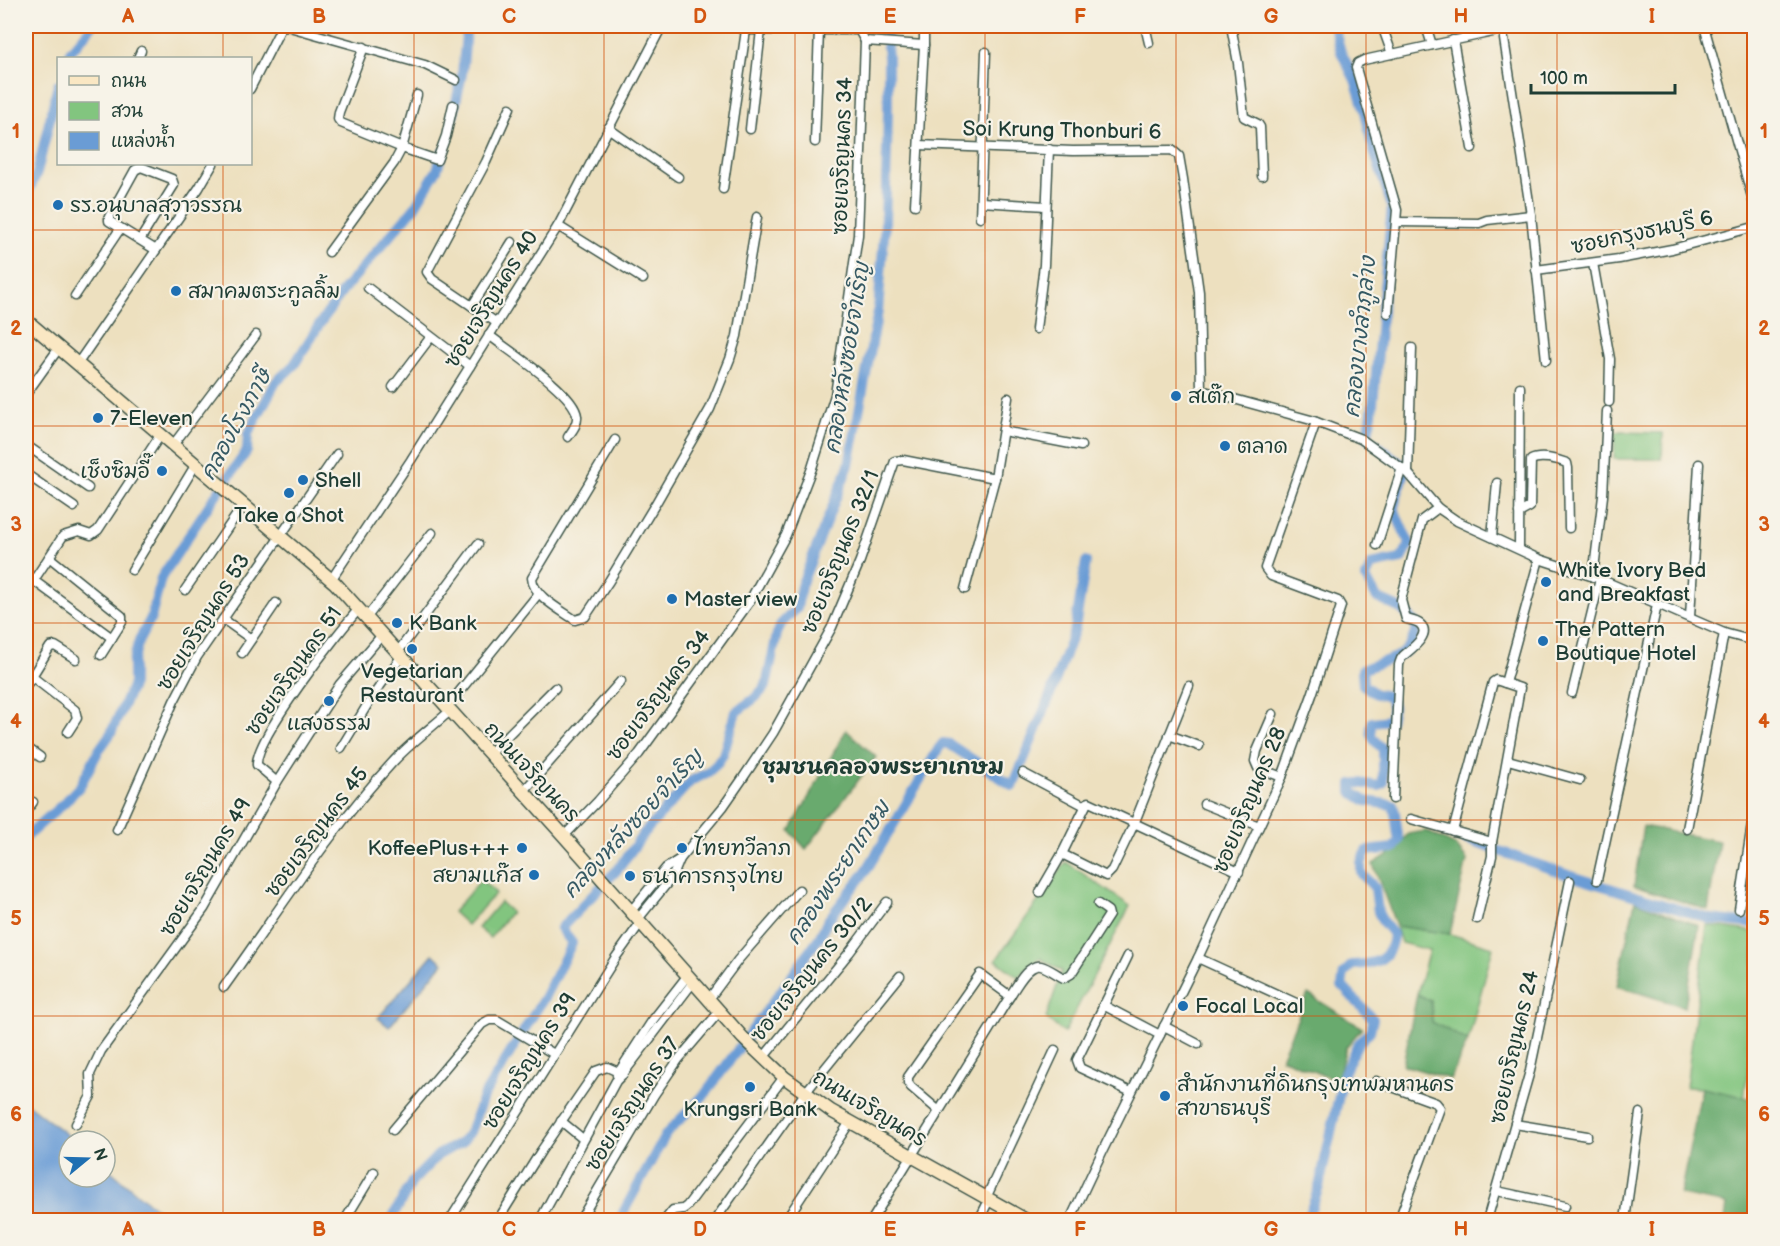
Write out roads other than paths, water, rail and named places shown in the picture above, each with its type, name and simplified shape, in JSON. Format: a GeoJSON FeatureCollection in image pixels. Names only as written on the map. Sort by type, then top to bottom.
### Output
{"type":"FeatureCollection","features":[{"type":"Feature","properties":{"kind":"main road","name":"ถนนเจริญนคร"},"geometry":{"type":"LineString","coordinates":[[26,320],[331,580],[762,1058],[805,1093],[850,1122],[1026,1221]]}},
{"type":"Feature","properties":{"kind":"street"},"geometry":{"type":"LineString","coordinates":[[252,85],[284,26],[425,65],[456,80]]}},
{"type":"Feature","properties":{"kind":"street","name":"ซอยเจริญนคร 40"},"geometry":{"type":"LineString","coordinates":[[331,580],[411,460],[558,226],[662,26]]}},
{"type":"Feature","properties":{"kind":"street"},"geometry":{"type":"LineString","coordinates":[[732,26],[746,30],[764,28],[859,30],[865,41],[924,45]]}},
{"type":"Feature","properties":{"kind":"street"},"geometry":{"type":"LineString","coordinates":[[915,205],[920,145],[924,26]]}},
{"type":"Feature","properties":{"kind":"street"},"geometry":{"type":"LineString","coordinates":[[1145,26],[1149,43]]}},
{"type":"Feature","properties":{"kind":"street"},"geometry":{"type":"LineString","coordinates":[[1231,26],[1244,117],[1260,127],[1262,176]]}},
{"type":"Feature","properties":{"kind":"street"},"geometry":{"type":"LineString","coordinates":[[1382,26],[1392,54]]}},
{"type":"Feature","properties":{"kind":"street"},"geometry":{"type":"LineString","coordinates":[[1426,26],[1432,45]]}},
{"type":"Feature","properties":{"kind":"street"},"geometry":{"type":"LineString","coordinates":[[1388,313],[1397,222],[1395,202],[1356,68],[1358,63],[1392,54],[1493,32],[1491,26]]}},
{"type":"Feature","properties":{"kind":"street"},"geometry":{"type":"LineString","coordinates":[[1704,26],[1755,204]]}},
{"type":"Feature","properties":{"kind":"street"},"geometry":{"type":"LineString","coordinates":[[750,129],[764,28]]}},
{"type":"Feature","properties":{"kind":"street"},"geometry":{"type":"LineString","coordinates":[[723,189],[746,30]]}},
{"type":"Feature","properties":{"kind":"street"},"geometry":{"type":"LineString","coordinates":[[815,142],[819,30]]}},
{"type":"Feature","properties":{"kind":"street"},"geometry":{"type":"LineString","coordinates":[[1504,39],[1532,215],[1546,360]]}},
{"type":"Feature","properties":{"kind":"street"},"geometry":{"type":"LineString","coordinates":[[1453,40],[1472,148]]}},
{"type":"Feature","properties":{"kind":"street","name":"ซอยเจริญนคร 34"},"geometry":{"type":"LineString","coordinates":[[564,836],[639,754],[748,604],[786,535],[812,468],[835,394],[858,235],[865,41]]}},
{"type":"Feature","properties":{"kind":"street"},"geometry":{"type":"LineString","coordinates":[[363,47],[338,119],[340,123],[434,160],[439,159],[453,105]]}},
{"type":"Feature","properties":{"kind":"street"},"geometry":{"type":"LineString","coordinates":[[980,218],[986,52]]}},
{"type":"Feature","properties":{"kind":"street"},"geometry":{"type":"LineString","coordinates":[[329,252],[371,196],[402,148],[417,95]]}},
{"type":"Feature","properties":{"kind":"street"},"geometry":{"type":"LineString","coordinates":[[498,322],[428,276],[427,272],[486,162],[510,108]]}},
{"type":"Feature","properties":{"kind":"street"},"geometry":{"type":"LineString","coordinates":[[608,128],[678,177]]}},
{"type":"Feature","properties":{"kind":"street","name":"Soi Krung Thonburi 6"},"geometry":{"type":"LineString","coordinates":[[920,145],[1073,151],[1169,149],[1177,153],[1183,179],[1199,292],[1201,390],[1316,422],[1361,439],[1405,471],[1438,508],[1457,520],[1539,559],[1597,578],[1724,633],[1755,641]]}},
{"type":"Feature","properties":{"kind":"street"},"geometry":{"type":"LineString","coordinates":[[1036,329],[1044,265],[1049,149]]}},
{"type":"Feature","properties":{"kind":"street"},"geometry":{"type":"LineString","coordinates":[[78,363],[212,165]]}},
{"type":"Feature","properties":{"kind":"street"},"geometry":{"type":"LineString","coordinates":[[140,240],[174,185],[172,179],[145,167],[135,170],[109,217],[110,223],[156,250]]}},
{"type":"Feature","properties":{"kind":"street"},"geometry":{"type":"LineString","coordinates":[[981,202],[1046,206]]}},
{"type":"Feature","properties":{"kind":"street"},"geometry":{"type":"LineString","coordinates":[[1397,222],[1479,223],[1532,215]]}},
{"type":"Feature","properties":{"kind":"street"},"geometry":{"type":"LineString","coordinates":[[615,440],[534,573],[532,582],[539,593],[575,620],[585,617],[656,503],[710,409],[737,336],[757,217]]}},
{"type":"Feature","properties":{"kind":"street"},"geometry":{"type":"LineString","coordinates":[[558,226],[643,279]]}},
{"type":"Feature","properties":{"kind":"street","name":"ซอยกรุงธนบุรี 6"},"geometry":{"type":"LineString","coordinates":[[1536,270],[1593,263],[1682,247],[1755,226]]}},
{"type":"Feature","properties":{"kind":"street"},"geometry":{"type":"LineString","coordinates":[[75,297],[120,229]]}},
{"type":"Feature","properties":{"kind":"street"},"geometry":{"type":"LineString","coordinates":[[472,306],[512,242]]}},
{"type":"Feature","properties":{"kind":"street"},"geometry":{"type":"LineString","coordinates":[[1572,693],[1597,578],[1608,407],[1610,359],[1593,263]]}},
{"type":"Feature","properties":{"kind":"street"},"geometry":{"type":"LineString","coordinates":[[368,288],[430,338],[470,366]]}},
{"type":"Feature","properties":{"kind":"street"},"geometry":{"type":"LineString","coordinates":[[173,445],[256,335]]}},
{"type":"Feature","properties":{"kind":"street"},"geometry":{"type":"LineString","coordinates":[[489,335],[569,398],[578,414],[577,421],[568,437]]}},
{"type":"Feature","properties":{"kind":"street"},"geometry":{"type":"LineString","coordinates":[[393,387],[430,338]]}},
{"type":"Feature","properties":{"kind":"street"},"geometry":{"type":"LineString","coordinates":[[26,394],[59,348]]}},
{"type":"Feature","properties":{"kind":"street"},"geometry":{"type":"LineString","coordinates":[[1377,545],[1405,471],[1412,348]]}},
{"type":"Feature","properties":{"kind":"street"},"geometry":{"type":"LineString","coordinates":[[1519,549],[1520,387]]}},
{"type":"Feature","properties":{"kind":"street"},"geometry":{"type":"LineString","coordinates":[[965,589],[995,478],[1008,398]]}},
{"type":"Feature","properties":{"kind":"street","name":"ซอยเจริญนคร 28"},"geometry":{"type":"LineString","coordinates":[[1070,1221],[1198,958],[1282,777],[1341,606],[1338,601],[1271,576],[1265,568],[1316,422]]}},
{"type":"Feature","properties":{"kind":"street"},"geometry":{"type":"LineString","coordinates":[[1002,431],[1081,446]]}},
{"type":"Feature","properties":{"kind":"street"},"geometry":{"type":"LineString","coordinates":[[26,592],[63,536],[79,531],[91,535],[98,531],[160,434]]}},
{"type":"Feature","properties":{"kind":"street"},"geometry":{"type":"LineString","coordinates":[[26,445],[88,488]]}},
{"type":"Feature","properties":{"kind":"street","name":"ซอยเจริญนคร 53"},"geometry":{"type":"LineString","coordinates":[[117,830],[174,701],[197,657],[337,454]]}},
{"type":"Feature","properties":{"kind":"street"},"geometry":{"type":"LineString","coordinates":[[1520,513],[1530,507],[1531,460],[1536,458],[1562,461],[1567,463],[1568,468],[1569,528]]}},
{"type":"Feature","properties":{"kind":"street","name":"ซอยเจริญนคร 32/1"},"geometry":{"type":"LineString","coordinates":[[637,918],[666,868],[680,860],[723,807],[773,733],[832,627],[860,561],[895,461],[903,460],[995,478]]}},
{"type":"Feature","properties":{"kind":"street"},"geometry":{"type":"LineString","coordinates":[[132,570],[196,464]]}},
{"type":"Feature","properties":{"kind":"street"},"geometry":{"type":"LineString","coordinates":[[1690,617],[1699,464]]}},
{"type":"Feature","properties":{"kind":"street"},"geometry":{"type":"LineString","coordinates":[[26,474],[74,507]]}},
{"type":"Feature","properties":{"kind":"street"},"geometry":{"type":"LineString","coordinates":[[1492,537],[1497,483]]}},
{"type":"Feature","properties":{"kind":"street"},"geometry":{"type":"LineString","coordinates":[[185,590],[244,504]]}},
{"type":"Feature","properties":{"kind":"street"},"geometry":{"type":"LineString","coordinates":[[1393,799],[1399,665],[1403,656],[1416,647],[1423,628],[1420,623],[1406,619],[1401,600],[1422,520],[1438,508]]}},
{"type":"Feature","properties":{"kind":"street"},"geometry":{"type":"LineString","coordinates":[[363,613],[432,533]]}},
{"type":"Feature","properties":{"kind":"street"},"geometry":{"type":"LineString","coordinates":[[341,748],[399,655],[478,544]]}},
{"type":"Feature","properties":{"kind":"street"},"geometry":{"type":"LineString","coordinates":[[49,557],[122,616],[122,622],[101,655]]}},
{"type":"Feature","properties":{"kind":"street"},"geometry":{"type":"LineString","coordinates":[[1505,683],[1539,559]]}},
{"type":"Feature","properties":{"kind":"street"},"geometry":{"type":"LineString","coordinates":[[33,580],[112,638]]}},
{"type":"Feature","properties":{"kind":"street","name":"ซอยเจริญนคร 45"},"geometry":{"type":"LineString","coordinates":[[224,987],[341,824],[393,760],[448,709],[539,593]]}},
{"type":"Feature","properties":{"kind":"street"},"geometry":{"type":"LineString","coordinates":[[242,653],[276,603]]}},
{"type":"Feature","properties":{"kind":"street"},"geometry":{"type":"LineString","coordinates":[[1597,880],[1658,605]]}},
{"type":"Feature","properties":{"kind":"street","name":"ซอยเจริญนคร 51"},"geometry":{"type":"LineString","coordinates":[[277,782],[257,765],[258,753],[271,728],[327,646],[363,613]]}},
{"type":"Feature","properties":{"kind":"street"},"geometry":{"type":"LineString","coordinates":[[223,619],[251,639]]}},
{"type":"Feature","properties":{"kind":"street"},"geometry":{"type":"LineString","coordinates":[[1687,829],[1724,633]]}},
{"type":"Feature","properties":{"kind":"street","name":"ซอยเจริญนคร 49"},"geometry":{"type":"LineString","coordinates":[[76,1124],[91,1096],[92,1067],[204,909],[277,782],[340,684],[382,635]]}},
{"type":"Feature","properties":{"kind":"street"},"geometry":{"type":"LineString","coordinates":[[26,686],[29,674],[50,647],[55,646],[76,659]]}},
{"type":"Feature","properties":{"kind":"street"},"geometry":{"type":"LineString","coordinates":[[29,674],[75,710],[77,718],[68,732]]}},
{"type":"Feature","properties":{"kind":"street"},"geometry":{"type":"LineString","coordinates":[[1453,831],[1493,682],[1496,680],[1520,688],[1492,842],[1492,856],[1477,919]]}},
{"type":"Feature","properties":{"kind":"street"},"geometry":{"type":"LineString","coordinates":[[523,792],[621,681]]}},
{"type":"Feature","properties":{"kind":"street"},"geometry":{"type":"LineString","coordinates":[[1062,854],[1106,876],[1112,870],[1134,824],[1189,686]]}},
{"type":"Feature","properties":{"kind":"street"},"geometry":{"type":"LineString","coordinates":[[489,753],[555,688]]}},
{"type":"Feature","properties":{"kind":"street"},"geometry":{"type":"LineString","coordinates":[[1273,714],[1255,761],[1258,768],[1282,777]]}},
{"type":"Feature","properties":{"kind":"street"},"geometry":{"type":"LineString","coordinates":[[1168,735],[1199,746]]}},
{"type":"Feature","properties":{"kind":"street"},"geometry":{"type":"LineString","coordinates":[[26,747],[40,758]]}},
{"type":"Feature","properties":{"kind":"street"},"geometry":{"type":"LineString","coordinates":[[1508,760],[1580,780]]}},
{"type":"Feature","properties":{"kind":"street"},"geometry":{"type":"LineString","coordinates":[[1023,773],[1085,806]]}},
{"type":"Feature","properties":{"kind":"street"},"geometry":{"type":"LineString","coordinates":[[26,811],[33,802]]}},
{"type":"Feature","properties":{"kind":"street"},"geometry":{"type":"LineString","coordinates":[[1040,892],[1062,854],[1085,806],[1090,802],[1239,872]]}},
{"type":"Feature","properties":{"kind":"street"},"geometry":{"type":"LineString","coordinates":[[1204,804],[1260,826]]}},
{"type":"Feature","properties":{"kind":"street"},"geometry":{"type":"LineString","coordinates":[[1739,909],[1755,810]]}},
{"type":"Feature","properties":{"kind":"street"},"geometry":{"type":"LineString","coordinates":[[1411,819],[1492,842]]}},
{"type":"Feature","properties":{"kind":"street","name":"ซอยเจริญนคร 24"},"geometry":{"type":"LineString","coordinates":[[1487,1221],[1530,1071],[1570,881]]}},
{"type":"Feature","properties":{"kind":"street"},"geometry":{"type":"LineString","coordinates":[[709,999],[738,960],[799,890]]}},
{"type":"Feature","properties":{"kind":"street","name":"ซอยเจริญนคร 30/2"},"geometry":{"type":"LineString","coordinates":[[762,1058],[849,953],[887,902]]}},
{"type":"Feature","properties":{"kind":"street"},"geometry":{"type":"LineString","coordinates":[[872,1221],[1010,996],[1028,972],[1035,966],[1043,967],[1064,978],[1071,974],[1109,915],[1098,904]]}},
{"type":"Feature","properties":{"kind":"street","name":"ซอยเจริญนคร 39"},"geometry":{"type":"LineString","coordinates":[[450,1221],[616,957],[637,918]]}},
{"type":"Feature","properties":{"kind":"street"},"geometry":{"type":"LineString","coordinates":[[1128,956],[1077,1060],[1078,1065],[1131,1092]]}},
{"type":"Feature","properties":{"kind":"street"},"geometry":{"type":"LineString","coordinates":[[1198,958],[1296,1003]]}},
{"type":"Feature","properties":{"kind":"street"},"geometry":{"type":"LineString","coordinates":[[939,1112],[911,1087],[908,1077],[980,974],[1010,996]]}},
{"type":"Feature","properties":{"kind":"street"},"geometry":{"type":"LineString","coordinates":[[715,1221],[805,1093],[900,976]]}},
{"type":"Feature","properties":{"kind":"street"},"geometry":{"type":"LineString","coordinates":[[540,1221],[620,1073],[691,978]]}},
{"type":"Feature","properties":{"kind":"street"},"geometry":{"type":"LineString","coordinates":[[1103,1005],[1160,1035]]}},
{"type":"Feature","properties":{"kind":"street","name":"ซอยเจริญนคร 37"},"geometry":{"type":"LineString","coordinates":[[580,1221],[654,1095],[678,1060],[720,1011]]}},
{"type":"Feature","properties":{"kind":"street"},"geometry":{"type":"LineString","coordinates":[[393,1130],[482,1024],[489,1020],[496,1020],[554,1054]]}},
{"type":"Feature","properties":{"kind":"street"},"geometry":{"type":"LineString","coordinates":[[1164,1026],[1198,1044]]}},
{"type":"Feature","properties":{"kind":"street"},"geometry":{"type":"LineString","coordinates":[[979,1221],[1055,1050]]}},
{"type":"Feature","properties":{"kind":"street"},"geometry":{"type":"LineString","coordinates":[[498,1221],[596,1071],[607,1067],[620,1073]]}},
{"type":"Feature","properties":{"kind":"street"},"geometry":{"type":"LineString","coordinates":[[665,1221],[673,1209],[684,1209],[687,1206],[784,1077]]}},
{"type":"Feature","properties":{"kind":"street"},"geometry":{"type":"LineString","coordinates":[[1376,1081],[1436,1102],[1440,1108],[1399,1221]]}},
{"type":"Feature","properties":{"kind":"street"},"geometry":{"type":"LineString","coordinates":[[1625,1221],[1640,1113]]}},
{"type":"Feature","properties":{"kind":"street"},"geometry":{"type":"LineString","coordinates":[[561,1122],[584,1139]]}},
{"type":"Feature","properties":{"kind":"street"},"geometry":{"type":"LineString","coordinates":[[786,1221],[850,1122]]}},
{"type":"Feature","properties":{"kind":"street"},"geometry":{"type":"LineString","coordinates":[[1515,1124],[1587,1136]]}},
{"type":"Feature","properties":{"kind":"street"},"geometry":{"type":"LineString","coordinates":[[345,1221],[374,1172]]}},
{"type":"Feature","properties":{"kind":"street"},"geometry":{"type":"LineString","coordinates":[[1497,1191],[1564,1206]]}},
{"type":"Feature","properties":{"kind":"water"},"geometry":{"type":"Polygon","coordinates":[[[433,954],[443,963],[389,1027],[378,1018],[433,954]]]}},
{"type":"Feature","properties":{"kind":"water"},"geometry":{"type":"Polygon","coordinates":[[[26,1103],[60,1129],[57,1129],[57,1189],[117,1189],[117,1176],[173,1220],[26,1220],[26,1103]]]}},
{"type":"Feature","properties":{"kind":"waterway"},"geometry":{"type":"LineString","coordinates":[[68,57],[92,26]]}},
{"type":"Feature","properties":{"kind":"waterway","name":"คลองโรงภาษี"},"geometry":{"type":"LineString","coordinates":[[453,116],[462,74],[467,26]]}},
{"type":"Feature","properties":{"kind":"waterway","name":"คลองหลังซอยจำเริญ"},"geometry":{"type":"LineString","coordinates":[[391,1220],[412,1182],[438,1155],[462,1142],[470,1132],[483,1097],[544,998],[572,943],[561,928],[619,868],[644,833],[691,781],[707,773],[716,765],[723,755],[736,712],[755,698],[766,686],[777,634],[781,624],[797,608],[801,586],[849,465],[878,311],[885,223],[888,112],[888,57],[885,26]]}},
{"type":"Feature","properties":{"kind":"waterway","name":"คลองบางลำภูล่าง"},"geometry":{"type":"LineString","coordinates":[[1307,1220],[1319,1187],[1344,1073],[1357,1045],[1370,1031],[1373,1019],[1342,986],[1344,973],[1352,965],[1368,964],[1381,959],[1389,950],[1393,934],[1378,912],[1375,888],[1361,873],[1361,863],[1367,851],[1394,848],[1399,840],[1393,805],[1366,801],[1352,792],[1352,784],[1379,786],[1383,783],[1383,749],[1372,737],[1371,727],[1372,722],[1390,720],[1393,707],[1389,696],[1376,694],[1363,685],[1362,670],[1404,652],[1410,646],[1417,624],[1401,609],[1377,598],[1366,578],[1371,565],[1401,559],[1410,544],[1395,511],[1395,502],[1404,476],[1403,465],[1367,437],[1372,414],[1392,207],[1371,141],[1365,111],[1355,80],[1341,52],[1334,26]]}},
{"type":"Feature","properties":{"kind":"waterway"},"geometry":{"type":"LineString","coordinates":[[26,197],[37,173],[57,89]]}},
{"type":"Feature","properties":{"kind":"waterway","name":"คลองโรงภาษี"},"geometry":{"type":"LineString","coordinates":[[26,837],[80,786],[111,733],[133,684],[133,662],[139,640],[151,618],[161,578],[247,451],[248,434],[276,382],[294,365],[345,288],[414,208],[437,170],[443,151]]}},
{"type":"Feature","properties":{"kind":"waterway","name":"คลองพระยาเกษม"},"geometry":{"type":"LineString","coordinates":[[619,1220],[666,1134],[706,1093],[794,973],[820,936],[828,920],[866,871],[943,743],[949,744],[1013,786],[1075,628],[1086,562]]}},
{"type":"Feature","properties":{"kind":"waterway"},"geometry":{"type":"LineString","coordinates":[[1456,836],[1574,877],[1710,919],[1754,924]]}},
{"type":"Feature","properties":{"kind":"place","name":"รร.อนุบาลสุวาวรรณ"},"geometry":{"type":"Point","coordinates":[58,205]}},
{"type":"Feature","properties":{"kind":"place","name":"สมาคมตระกูลลิ้ม"},"geometry":{"type":"Point","coordinates":[176,291]}},
{"type":"Feature","properties":{"kind":"place","name":"สเต๊ก"},"geometry":{"type":"Point","coordinates":[1176,396]}},
{"type":"Feature","properties":{"kind":"place","name":"7-Eleven"},"geometry":{"type":"Point","coordinates":[98,418]}},
{"type":"Feature","properties":{"kind":"place","name":"ตลาด"},"geometry":{"type":"Point","coordinates":[1225,446]}},
{"type":"Feature","properties":{"kind":"place","name":"เช็งซิมอี๊"},"geometry":{"type":"Point","coordinates":[162,471]}},
{"type":"Feature","properties":{"kind":"place","name":"Shell"},"geometry":{"type":"Point","coordinates":[303,480]}},
{"type":"Feature","properties":{"kind":"place","name":"Take a Shot"},"geometry":{"type":"Point","coordinates":[289,493]}},
{"type":"Feature","properties":{"kind":"place","name":"White Ivory Bed and Breakfast"},"geometry":{"type":"Point","coordinates":[1546,582]}},
{"type":"Feature","properties":{"kind":"place","name":"Master view"},"geometry":{"type":"Point","coordinates":[672,599]}},
{"type":"Feature","properties":{"kind":"place","name":"K Bank"},"geometry":{"type":"Point","coordinates":[397,623]}},
{"type":"Feature","properties":{"kind":"place","name":"The Pattern Boutique Hotel"},"geometry":{"type":"Point","coordinates":[1543,641]}},
{"type":"Feature","properties":{"kind":"place","name":"Vegetarian Restaurant"},"geometry":{"type":"Point","coordinates":[412,649]}},
{"type":"Feature","properties":{"kind":"place","name":"แสงธรรม"},"geometry":{"type":"Point","coordinates":[329,701]}},
{"type":"Feature","properties":{"kind":"place","name":"KoffeePlus+++"},"geometry":{"type":"Point","coordinates":[522,848]}},
{"type":"Feature","properties":{"kind":"place","name":"ไทยทวีลาภ"},"geometry":{"type":"Point","coordinates":[682,848]}},
{"type":"Feature","properties":{"kind":"place","name":"สยามแก๊ส"},"geometry":{"type":"Point","coordinates":[534,875]}},
{"type":"Feature","properties":{"kind":"place","name":"ธนาคารกรุงไทย"},"geometry":{"type":"Point","coordinates":[630,876]}},
{"type":"Feature","properties":{"kind":"place","name":"Focal Local"},"geometry":{"type":"Point","coordinates":[1183,1006]}},
{"type":"Feature","properties":{"kind":"place","name":"Krungsri Bank"},"geometry":{"type":"Point","coordinates":[750,1087]}},
{"type":"Feature","properties":{"kind":"place","name":"สํานักงานที่ดินกรุงเทพมหานคร สาขาธนบุรี"},"geometry":{"type":"Point","coordinates":[1165,1096]}},
{"type":"Feature","properties":{"kind":"district","name":"ชุมชนคลองพระยาเกษม"},"geometry":{"type":"Point","coordinates":[883,766]}}]}
